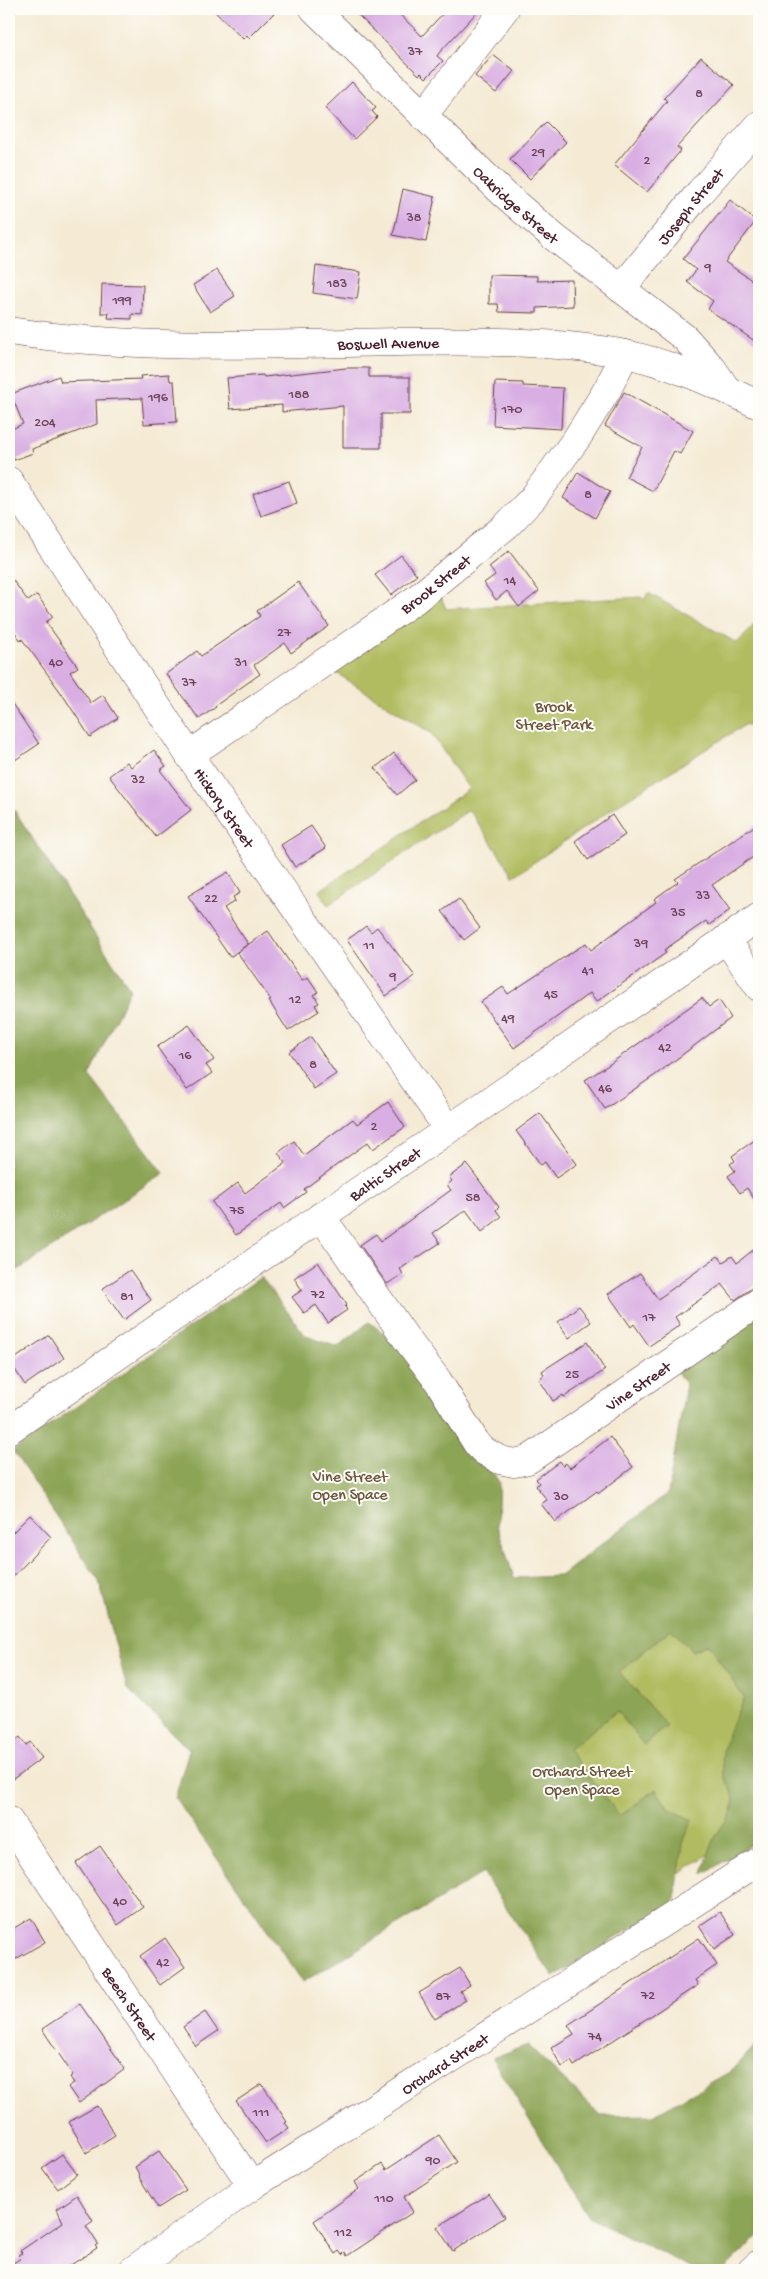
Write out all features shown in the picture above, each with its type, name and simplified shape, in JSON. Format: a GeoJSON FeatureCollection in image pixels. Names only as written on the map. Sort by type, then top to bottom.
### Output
{"type":"FeatureCollection","features":[{"type":"Feature","properties":{"kind":"street","name":"Oakridge Street"},"geometry":{"type":"LineString","coordinates":[[314,9],[480,172],[554,237],[685,338],[712,368],[726,390]]}},
{"type":"Feature","properties":{"kind":"street"},"geometry":{"type":"LineString","coordinates":[[422,116],[505,9]]}},
{"type":"Feature","properties":{"kind":"street","name":"Joseph Street"},"geometry":{"type":"LineString","coordinates":[[621,289],[700,192],[759,125]]}},
{"type":"Feature","properties":{"kind":"street","name":"Boswell Avenue"},"geometry":{"type":"LineString","coordinates":[[9,331],[50,338],[138,344],[454,342],[551,345],[625,354],[664,365],[759,405]]}},
{"type":"Feature","properties":{"kind":"street","name":"Brook Street"},"geometry":{"type":"LineString","coordinates":[[189,755],[415,600],[507,525],[533,498],[577,438],[607,390],[625,354]]}},
{"type":"Feature","properties":{"kind":"street","name":"Hickory Street"},"geometry":{"type":"LineString","coordinates":[[9,482],[189,755],[448,1129]]}},
{"type":"Feature","properties":{"kind":"street","name":"Baltic Street"},"geometry":{"type":"LineString","coordinates":[[9,1430],[759,916]]}},
{"type":"Feature","properties":{"kind":"street"},"geometry":{"type":"LineString","coordinates":[[726,940],[759,986]]}},
{"type":"Feature","properties":{"kind":"street","name":"Vine Street"},"geometry":{"type":"LineString","coordinates":[[321,1216],[438,1382],[477,1444],[492,1457],[514,1463],[528,1460],[759,1302]]}},
{"type":"Feature","properties":{"kind":"street","name":"Beech Street"},"geometry":{"type":"LineString","coordinates":[[9,1821],[252,2186]]}},
{"type":"Feature","properties":{"kind":"street","name":"Orchard Street"},"geometry":{"type":"LineString","coordinates":[[133,2270],[252,2186],[759,1861]]}},
{"type":"Feature","properties":{"kind":"street"},"geometry":{"type":"LineString","coordinates":[[752,2270],[759,2264]]}},
{"type":"Feature","properties":{"kind":"green space","name":"Brook Street Park"},"geometry":{"type":"Polygon","coordinates":[[[648,593],[737,643],[755,624],[759,626],[759,734],[746,724],[619,804],[514,876],[469,810],[328,905],[319,891],[469,789],[431,733],[335,672],[441,597],[446,609],[641,597],[644,600],[648,593]]]}},
{"type":"Feature","properties":{"kind":"green space"},"geometry":{"type":"Polygon","coordinates":[[[9,802],[130,989],[89,1075],[164,1173],[9,1276],[9,802]]]}},
{"type":"Feature","properties":{"kind":"green space","name":"Vine Street Open Space"},"geometry":{"type":"Polygon","coordinates":[[[261,1277],[306,1336],[338,1347],[369,1322],[420,1361],[420,1365],[499,1482],[497,1525],[514,1578],[560,1576],[668,1493],[686,1385],[674,1367],[759,1311],[759,1837],[745,1849],[703,1874],[713,1843],[732,1810],[734,1801],[732,1791],[724,1776],[722,1761],[728,1733],[744,1698],[708,1644],[692,1651],[671,1629],[619,1672],[667,1726],[644,1745],[617,1711],[568,1749],[620,1816],[656,1789],[668,1808],[692,1820],[683,1843],[675,1901],[553,1977],[483,1873],[303,1982],[175,1798],[189,1750],[127,1688],[99,1581],[13,1451],[261,1277]]]}},
{"type":"Feature","properties":{"kind":"green space","name":"Orchard Street Open Space"},"geometry":{"type":"Polygon","coordinates":[[[759,1311],[759,1821],[544,1962],[514,1666],[655,1575],[686,1385],[674,1367],[759,1311]]]}},
{"type":"Feature","properties":{"kind":"green space"},"geometry":{"type":"Polygon","coordinates":[[[759,2041],[759,2236],[723,2270],[697,2270],[588,2217],[492,2058],[528,2045],[601,2116],[653,2115],[733,2070],[759,2041]]]}},
{"type":"Feature","properties":{"kind":"building"},"geometry":{"type":"Polygon","coordinates":[[[212,9],[278,9],[249,38],[247,35],[243,39],[212,9]]]}},
{"type":"Feature","properties":{"kind":"building"},"geometry":{"type":"Polygon","coordinates":[[[352,9],[394,9],[422,36],[447,9],[480,9],[439,53],[437,56],[443,61],[426,78],[421,73],[419,75],[352,9]]]}},
{"type":"Feature","properties":{"kind":"building"},"geometry":{"type":"Polygon","coordinates":[[[493,55],[514,71],[496,93],[475,76],[493,55]]]}},
{"type":"Feature","properties":{"kind":"building"},"geometry":{"type":"Polygon","coordinates":[[[701,57],[734,85],[677,147],[681,150],[647,192],[614,165],[667,101],[664,98],[701,57]]]}},
{"type":"Feature","properties":{"kind":"building"},"geometry":{"type":"Polygon","coordinates":[[[352,82],[376,108],[372,111],[377,117],[354,139],[325,108],[352,82]]]}},
{"type":"Feature","properties":{"kind":"building"},"geometry":{"type":"Polygon","coordinates":[[[546,122],[566,142],[530,179],[510,159],[546,122]]]}},
{"type":"Feature","properties":{"kind":"building"},"geometry":{"type":"Polygon","coordinates":[[[403,189],[435,197],[426,242],[393,235],[403,189]]]}},
{"type":"Feature","properties":{"kind":"building"},"geometry":{"type":"Polygon","coordinates":[[[730,200],[756,221],[725,262],[759,285],[759,344],[708,309],[713,301],[687,282],[696,270],[683,259],[730,200]]]}},
{"type":"Feature","properties":{"kind":"building"},"geometry":{"type":"Polygon","coordinates":[[[316,266],[361,272],[357,299],[313,293],[316,266]]]}},
{"type":"Feature","properties":{"kind":"building"},"geometry":{"type":"Polygon","coordinates":[[[217,270],[235,296],[210,312],[193,285],[217,270]]]}},
{"type":"Feature","properties":{"kind":"building"},"geometry":{"type":"Polygon","coordinates":[[[489,275],[537,276],[537,281],[572,280],[573,306],[537,308],[537,313],[499,312],[498,304],[489,304],[489,275]]]}},
{"type":"Feature","properties":{"kind":"building"},"geometry":{"type":"Polygon","coordinates":[[[102,284],[143,285],[142,315],[132,314],[132,319],[108,318],[109,313],[101,313],[102,284]]]}},
{"type":"Feature","properties":{"kind":"building"},"geometry":{"type":"Polygon","coordinates":[[[346,368],[369,368],[369,377],[410,377],[410,414],[381,414],[381,448],[343,448],[343,406],[282,412],[282,405],[230,409],[227,378],[263,375],[264,377],[346,368]]]}},
{"type":"Feature","properties":{"kind":"building"},"geometry":{"type":"Polygon","coordinates":[[[169,374],[170,381],[174,381],[177,422],[144,424],[142,398],[96,400],[97,424],[32,449],[33,453],[14,460],[9,446],[9,430],[23,424],[11,394],[59,376],[61,382],[141,379],[140,376],[169,374]]]}},
{"type":"Feature","properties":{"kind":"building"},"geometry":{"type":"Polygon","coordinates":[[[495,382],[523,383],[523,386],[563,388],[561,429],[493,425],[495,382]]]}},
{"type":"Feature","properties":{"kind":"building"},"geometry":{"type":"Polygon","coordinates":[[[624,392],[693,431],[680,454],[674,451],[653,491],[626,477],[642,447],[605,426],[624,392]]]}},
{"type":"Feature","properties":{"kind":"building"},"geometry":{"type":"Polygon","coordinates":[[[578,472],[610,492],[595,518],[563,498],[578,472]]]}},
{"type":"Feature","properties":{"kind":"building"},"geometry":{"type":"Polygon","coordinates":[[[289,481],[297,503],[261,516],[253,494],[289,481]]]}},
{"type":"Feature","properties":{"kind":"building"},"geometry":{"type":"Polygon","coordinates":[[[509,551],[539,591],[519,607],[507,591],[496,600],[484,583],[495,575],[489,567],[509,551]]]}},
{"type":"Feature","properties":{"kind":"building"},"geometry":{"type":"Polygon","coordinates":[[[401,555],[417,575],[391,595],[375,575],[401,555]]]}},
{"type":"Feature","properties":{"kind":"building"},"geometry":{"type":"Polygon","coordinates":[[[9,575],[28,601],[37,595],[53,617],[46,622],[78,667],[70,672],[91,703],[103,695],[118,718],[90,737],[62,694],[9,624],[9,575]]]}},
{"type":"Feature","properties":{"kind":"building"},"geometry":{"type":"Polygon","coordinates":[[[298,582],[329,626],[291,653],[285,643],[254,665],[260,674],[199,719],[166,674],[197,651],[201,656],[260,616],[257,611],[298,582]]]}},
{"type":"Feature","properties":{"kind":"building"},"geometry":{"type":"Polygon","coordinates":[[[9,699],[39,744],[9,764],[9,699]]]}},
{"type":"Feature","properties":{"kind":"building"},"geometry":{"type":"Polygon","coordinates":[[[154,750],[166,766],[160,770],[191,810],[156,837],[109,776],[127,762],[131,767],[154,750]]]}},
{"type":"Feature","properties":{"kind":"building"},"geometry":{"type":"Polygon","coordinates":[[[394,753],[415,780],[397,795],[375,768],[394,753]]]}},
{"type":"Feature","properties":{"kind":"building"},"geometry":{"type":"Polygon","coordinates":[[[612,815],[625,835],[588,860],[575,841],[612,815]]]}},
{"type":"Feature","properties":{"kind":"building"},"geometry":{"type":"Polygon","coordinates":[[[759,823],[759,853],[712,885],[730,910],[709,925],[706,921],[664,950],[666,953],[596,1002],[590,993],[514,1048],[481,1002],[503,987],[508,994],[586,943],[591,950],[656,902],[654,899],[678,882],[675,879],[759,823]]]}},
{"type":"Feature","properties":{"kind":"building"},"geometry":{"type":"Polygon","coordinates":[[[311,826],[326,848],[295,867],[281,845],[311,826]]]}},
{"type":"Feature","properties":{"kind":"building"},"geometry":{"type":"Polygon","coordinates":[[[228,872],[240,893],[233,897],[235,901],[224,908],[248,944],[230,957],[188,896],[228,872]]]}},
{"type":"Feature","properties":{"kind":"building"},"geometry":{"type":"Polygon","coordinates":[[[459,899],[480,928],[464,940],[442,911],[459,899]]]}},
{"type":"Feature","properties":{"kind":"building"},"geometry":{"type":"Polygon","coordinates":[[[366,926],[371,932],[377,927],[415,976],[386,996],[347,940],[366,926]]]}},
{"type":"Feature","properties":{"kind":"building"},"geometry":{"type":"Polygon","coordinates":[[[268,931],[302,980],[308,977],[318,992],[314,995],[319,1003],[315,1005],[319,1011],[288,1031],[269,1001],[271,1000],[237,952],[268,931]]]}},
{"type":"Feature","properties":{"kind":"building"},"geometry":{"type":"Polygon","coordinates":[[[702,998],[709,1007],[719,1000],[731,1018],[654,1076],[605,1109],[585,1080],[702,998]]]}},
{"type":"Feature","properties":{"kind":"building"},"geometry":{"type":"Polygon","coordinates":[[[189,1025],[214,1060],[206,1065],[212,1073],[187,1090],[157,1047],[189,1025]]]}},
{"type":"Feature","properties":{"kind":"building"},"geometry":{"type":"Polygon","coordinates":[[[311,1037],[336,1074],[314,1089],[289,1052],[311,1037]]]}},
{"type":"Feature","properties":{"kind":"building"},"geometry":{"type":"Polygon","coordinates":[[[388,1102],[405,1127],[373,1149],[368,1142],[304,1189],[306,1192],[284,1208],[281,1203],[236,1235],[212,1202],[238,1183],[245,1193],[286,1163],[278,1153],[294,1141],[304,1155],[353,1119],[357,1124],[388,1102]]]}},
{"type":"Feature","properties":{"kind":"building"},"geometry":{"type":"Polygon","coordinates":[[[540,1113],[577,1164],[556,1178],[545,1162],[541,1165],[516,1131],[540,1113]]]}},
{"type":"Feature","properties":{"kind":"building"},"geometry":{"type":"Polygon","coordinates":[[[759,1137],[759,1207],[747,1188],[740,1193],[728,1176],[735,1171],[730,1164],[735,1161],[732,1156],[759,1137]]]}},
{"type":"Feature","properties":{"kind":"building"},"geometry":{"type":"Polygon","coordinates":[[[467,1164],[499,1207],[496,1210],[501,1217],[482,1232],[466,1210],[433,1233],[440,1243],[400,1269],[403,1274],[387,1284],[360,1245],[376,1234],[381,1241],[451,1190],[447,1185],[452,1181],[449,1177],[467,1164]]]}},
{"type":"Feature","properties":{"kind":"building"},"geometry":{"type":"Polygon","coordinates":[[[759,1245],[759,1283],[735,1300],[722,1284],[675,1317],[680,1325],[649,1346],[634,1324],[631,1327],[608,1294],[640,1273],[658,1299],[718,1256],[723,1262],[732,1256],[737,1263],[759,1245]]]}},
{"type":"Feature","properties":{"kind":"building"},"geometry":{"type":"Polygon","coordinates":[[[318,1262],[347,1305],[345,1307],[347,1310],[328,1323],[316,1305],[304,1313],[292,1297],[302,1290],[294,1278],[318,1262]]]}},
{"type":"Feature","properties":{"kind":"building"},"geometry":{"type":"Polygon","coordinates":[[[130,1270],[151,1300],[124,1320],[102,1289],[130,1270]]]}},
{"type":"Feature","properties":{"kind":"building"},"geometry":{"type":"Polygon","coordinates":[[[579,1306],[591,1322],[569,1338],[558,1322],[579,1306]]]}},
{"type":"Feature","properties":{"kind":"building"},"geometry":{"type":"Polygon","coordinates":[[[49,1335],[64,1358],[25,1385],[10,1362],[49,1335]]]}},
{"type":"Feature","properties":{"kind":"building"},"geometry":{"type":"Polygon","coordinates":[[[587,1342],[605,1370],[564,1397],[563,1395],[553,1401],[539,1379],[544,1375],[542,1371],[587,1342]]]}},
{"type":"Feature","properties":{"kind":"building"},"geometry":{"type":"Polygon","coordinates":[[[610,1437],[633,1467],[599,1493],[597,1491],[555,1522],[541,1504],[547,1500],[536,1486],[539,1483],[536,1479],[560,1461],[563,1466],[566,1463],[570,1468],[610,1437]]]}},
{"type":"Feature","properties":{"kind":"building"},"geometry":{"type":"Polygon","coordinates":[[[30,1515],[51,1537],[9,1581],[9,1536],[30,1515]]]}},
{"type":"Feature","properties":{"kind":"building"},"geometry":{"type":"Polygon","coordinates":[[[20,1737],[26,1745],[30,1742],[42,1758],[9,1782],[9,1746],[20,1737]]]}},
{"type":"Feature","properties":{"kind":"building"},"geometry":{"type":"Polygon","coordinates":[[[100,1846],[143,1907],[118,1925],[76,1863],[100,1846]]]}},
{"type":"Feature","properties":{"kind":"building"},"geometry":{"type":"Polygon","coordinates":[[[720,1912],[735,1935],[714,1949],[699,1926],[720,1912]]]}},
{"type":"Feature","properties":{"kind":"building"},"geometry":{"type":"Polygon","coordinates":[[[31,1918],[45,1942],[9,1963],[9,1931],[31,1918]]]}},
{"type":"Feature","properties":{"kind":"building"},"geometry":{"type":"Polygon","coordinates":[[[165,1938],[185,1967],[160,1985],[140,1956],[165,1938]]]}},
{"type":"Feature","properties":{"kind":"building"},"geometry":{"type":"Polygon","coordinates":[[[699,1938],[717,1965],[695,1980],[698,1985],[574,2066],[571,2061],[562,2067],[551,2048],[574,2034],[568,2025],[699,1938]]]}},
{"type":"Feature","properties":{"kind":"building"},"geometry":{"type":"Polygon","coordinates":[[[460,1968],[470,1985],[460,1991],[466,2000],[435,2019],[419,1993],[460,1968]]]}},
{"type":"Feature","properties":{"kind":"building"},"geometry":{"type":"Polygon","coordinates":[[[80,2004],[125,2069],[79,2103],[68,2087],[74,2083],[70,2077],[73,2075],[42,2029],[80,2004]]]}},
{"type":"Feature","properties":{"kind":"building"},"geometry":{"type":"Polygon","coordinates":[[[205,2012],[218,2031],[196,2046],[183,2027],[205,2012]]]}},
{"type":"Feature","properties":{"kind":"building"},"geometry":{"type":"Polygon","coordinates":[[[262,2084],[289,2128],[266,2143],[236,2101],[262,2084]]]}},
{"type":"Feature","properties":{"kind":"building"},"geometry":{"type":"Polygon","coordinates":[[[97,2106],[115,2135],[86,2153],[69,2122],[97,2106]]]}},
{"type":"Feature","properties":{"kind":"building"},"geometry":{"type":"Polygon","coordinates":[[[439,2135],[457,2162],[404,2197],[413,2212],[347,2256],[345,2252],[342,2255],[339,2251],[335,2254],[314,2221],[359,2189],[355,2182],[382,2164],[386,2170],[439,2135]]]}},
{"type":"Feature","properties":{"kind":"building"},"geometry":{"type":"Polygon","coordinates":[[[159,2151],[186,2190],[158,2208],[135,2167],[159,2151]]]}},
{"type":"Feature","properties":{"kind":"building"},"geometry":{"type":"Polygon","coordinates":[[[62,2154],[77,2174],[58,2189],[42,2168],[62,2154]]]}},
{"type":"Feature","properties":{"kind":"building"},"geometry":{"type":"Polygon","coordinates":[[[489,2194],[505,2217],[453,2251],[437,2227],[489,2194]]]}},
{"type":"Feature","properties":{"kind":"building"},"geometry":{"type":"Polygon","coordinates":[[[77,2195],[93,2221],[86,2226],[98,2244],[95,2246],[97,2248],[63,2270],[9,2270],[9,2266],[21,2258],[18,2255],[22,2253],[20,2251],[63,2222],[57,2209],[77,2195]]]}}]}
